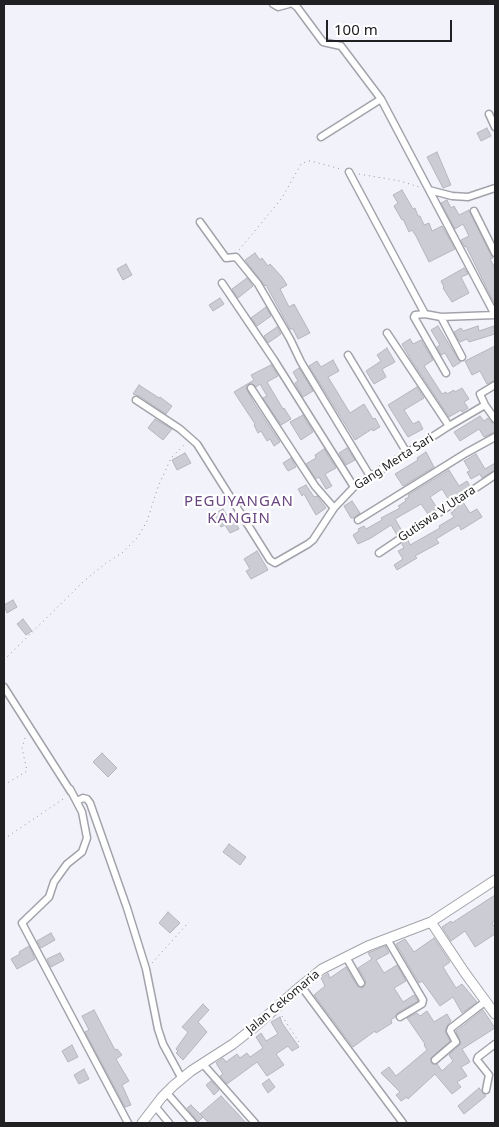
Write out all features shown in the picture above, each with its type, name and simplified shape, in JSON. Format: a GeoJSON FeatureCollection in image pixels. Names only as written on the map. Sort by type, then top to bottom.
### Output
{"type":"FeatureCollection","features":[{"type":"Feature","properties":{"kind":"street"},"geometry":{"type":"LineString","coordinates":[[274,4],[278,7],[289,4]]}},
{"type":"Feature","properties":{"kind":"street"},"geometry":{"type":"LineString","coordinates":[[293,4],[298,7],[323,42],[340,46],[381,99],[495,315],[441,317],[417,314],[414,317],[446,373]]}},
{"type":"Feature","properties":{"kind":"street"},"geometry":{"type":"LineString","coordinates":[[320,137],[381,99]]}},
{"type":"Feature","properties":{"kind":"street"},"geometry":{"type":"LineString","coordinates":[[489,114],[495,127]]}},
{"type":"Feature","properties":{"kind":"street"},"geometry":{"type":"LineString","coordinates":[[349,172],[425,314]]}},
{"type":"Feature","properties":{"kind":"street"},"geometry":{"type":"LineString","coordinates":[[429,190],[452,196],[468,197],[495,188]]}},
{"type":"Feature","properties":{"kind":"street"},"geometry":{"type":"LineString","coordinates":[[474,211],[495,253]]}},
{"type":"Feature","properties":{"kind":"street"},"geometry":{"type":"LineString","coordinates":[[200,222],[226,258],[236,257],[258,284],[370,476]]}},
{"type":"Feature","properties":{"kind":"street"},"geometry":{"type":"LineString","coordinates":[[222,283],[274,360],[354,487]]}},
{"type":"Feature","properties":{"kind":"street"},"geometry":{"type":"LineString","coordinates":[[441,317],[462,357]]}},
{"type":"Feature","properties":{"kind":"street"},"geometry":{"type":"LineString","coordinates":[[386,334],[449,426]]}},
{"type":"Feature","properties":{"kind":"street"},"geometry":{"type":"LineString","coordinates":[[348,355],[406,453]]}},
{"type":"Feature","properties":{"kind":"street"},"geometry":{"type":"LineString","coordinates":[[495,385],[480,394],[495,419]]}},
{"type":"Feature","properties":{"kind":"street"},"geometry":{"type":"LineString","coordinates":[[251,388],[314,486],[334,508]]}},
{"type":"Feature","properties":{"kind":"street","name":"Gang Merta Sari"},"geometry":{"type":"LineString","coordinates":[[136,400],[180,428],[193,439],[270,560],[275,563],[313,540],[334,508],[354,487],[485,405]]}},
{"type":"Feature","properties":{"kind":"street"},"geometry":{"type":"LineString","coordinates":[[358,520],[495,437]]}},
{"type":"Feature","properties":{"kind":"street","name":"Gutiswa V Utara"},"geometry":{"type":"LineString","coordinates":[[379,553],[495,475]]}},
{"type":"Feature","properties":{"kind":"street"},"geometry":{"type":"LineString","coordinates":[[4,687],[77,801],[82,812],[87,838],[82,852],[67,864],[54,882],[49,897],[22,923],[128,1123]]}},
{"type":"Feature","properties":{"kind":"street"},"geometry":{"type":"LineString","coordinates":[[77,801],[83,798],[87,799],[90,803],[146,969],[158,1029],[163,1044],[182,1079]]}},
{"type":"Feature","properties":{"kind":"street","name":"Jalan Cekomaria"},"geometry":{"type":"LineString","coordinates":[[142,1123],[166,1092],[202,1063],[233,1044],[322,969],[388,938],[431,922],[495,880]]}},
{"type":"Feature","properties":{"kind":"street"},"geometry":{"type":"LineString","coordinates":[[431,922],[495,1014]]}},
{"type":"Feature","properties":{"kind":"street"},"geometry":{"type":"LineString","coordinates":[[388,938],[423,1000],[422,1004],[400,1017]]}},
{"type":"Feature","properties":{"kind":"street"},"geometry":{"type":"LineString","coordinates":[[346,957],[361,983]]}},
{"type":"Feature","properties":{"kind":"street"},"geometry":{"type":"LineString","coordinates":[[301,986],[403,1123]]}},
{"type":"Feature","properties":{"kind":"street"},"geometry":{"type":"LineString","coordinates":[[435,1060],[456,1042],[450,1031],[451,1028],[486,1002]]}},
{"type":"Feature","properties":{"kind":"street"},"geometry":{"type":"LineString","coordinates":[[486,1090],[489,1075],[478,1064],[477,1059],[495,1044]]}},
{"type":"Feature","properties":{"kind":"street"},"geometry":{"type":"LineString","coordinates":[[202,1063],[254,1123]]}},
{"type":"Feature","properties":{"kind":"street"},"geometry":{"type":"LineString","coordinates":[[166,1092],[193,1123]]}},
{"type":"Feature","properties":{"kind":"street"},"geometry":{"type":"LineString","coordinates":[[155,1106],[169,1123]]}},
{"type":"Feature","properties":{"kind":"path"},"geometry":{"type":"LineString","coordinates":[[236,257],[236,253],[282,198],[301,164],[308,161],[349,172],[400,181],[429,190]]}},
{"type":"Feature","properties":{"kind":"path"},"geometry":{"type":"LineString","coordinates":[[4,660],[84,581],[122,552],[138,537],[147,522],[158,487],[171,458],[180,448],[193,439]]}},
{"type":"Feature","properties":{"kind":"path"},"geometry":{"type":"LineString","coordinates":[[4,785],[27,771],[22,748],[29,727]]}},
{"type":"Feature","properties":{"kind":"path"},"geometry":{"type":"LineString","coordinates":[[4,839],[70,791]]}},
{"type":"Feature","properties":{"kind":"path"},"geometry":{"type":"LineString","coordinates":[[146,969],[189,922]]}},
{"type":"Feature","properties":{"kind":"path"},"geometry":{"type":"LineString","coordinates":[[276,1007],[299,1042]]}},
{"type":"Feature","properties":{"kind":"building"},"geometry":{"type":"Polygon","coordinates":[[[487,128],[491,136],[481,141],[477,133],[487,128]]]}},
{"type":"Feature","properties":{"kind":"building"},"geometry":{"type":"Polygon","coordinates":[[[437,152],[451,185],[443,188],[427,157],[437,152]]]}},
{"type":"Feature","properties":{"kind":"building"},"geometry":{"type":"Polygon","coordinates":[[[402,190],[424,225],[429,223],[432,231],[442,226],[455,249],[429,262],[416,236],[412,230],[409,232],[394,206],[398,203],[393,195],[402,190]]]}},
{"type":"Feature","properties":{"kind":"building"},"geometry":{"type":"Polygon","coordinates":[[[447,200],[451,208],[454,206],[459,215],[469,210],[493,258],[490,259],[495,268],[495,305],[466,246],[461,240],[469,236],[463,224],[455,229],[441,203],[447,200]]]}},
{"type":"Feature","properties":{"kind":"building"},"geometry":{"type":"Polygon","coordinates":[[[255,253],[260,260],[262,258],[268,266],[270,264],[282,277],[287,285],[280,289],[289,307],[294,304],[310,333],[298,339],[293,329],[290,329],[266,285],[245,260],[255,253]]]}},
{"type":"Feature","properties":{"kind":"building"},"geometry":{"type":"Polygon","coordinates":[[[126,264],[132,275],[123,280],[117,269],[126,264]]]}},
{"type":"Feature","properties":{"kind":"building"},"geometry":{"type":"Polygon","coordinates":[[[464,268],[468,274],[461,277],[469,293],[452,302],[441,281],[464,268]]]}},
{"type":"Feature","properties":{"kind":"building"},"geometry":{"type":"Polygon","coordinates":[[[247,278],[253,286],[238,298],[232,289],[247,278]]]}},
{"type":"Feature","properties":{"kind":"building"},"geometry":{"type":"Polygon","coordinates":[[[220,298],[224,304],[213,311],[209,305],[220,298]]]}},
{"type":"Feature","properties":{"kind":"building"},"geometry":{"type":"Polygon","coordinates":[[[266,307],[271,316],[257,326],[251,318],[266,307]]]}},
{"type":"Feature","properties":{"kind":"building"},"geometry":{"type":"Polygon","coordinates":[[[438,326],[461,362],[453,367],[445,353],[441,355],[437,347],[440,345],[431,330],[438,326]]]}},
{"type":"Feature","properties":{"kind":"building"},"geometry":{"type":"Polygon","coordinates":[[[478,326],[479,331],[494,326],[495,334],[469,342],[467,339],[460,342],[454,332],[461,328],[463,331],[478,326]]]}},
{"type":"Feature","properties":{"kind":"building"},"geometry":{"type":"Polygon","coordinates":[[[277,327],[281,334],[268,343],[264,336],[277,327]]]}},
{"type":"Feature","properties":{"kind":"building"},"geometry":{"type":"Polygon","coordinates":[[[410,339],[413,344],[421,340],[433,360],[424,366],[442,394],[446,392],[447,394],[454,390],[455,392],[462,388],[469,399],[464,402],[468,408],[449,417],[402,344],[410,339]]]}},
{"type":"Feature","properties":{"kind":"building"},"geometry":{"type":"Polygon","coordinates":[[[495,346],[495,380],[487,384],[480,371],[472,375],[465,361],[495,346]]]}},
{"type":"Feature","properties":{"kind":"building"},"geometry":{"type":"Polygon","coordinates":[[[387,348],[395,362],[382,369],[386,377],[374,384],[366,371],[381,361],[377,355],[387,348]]]}},
{"type":"Feature","properties":{"kind":"building"},"geometry":{"type":"Polygon","coordinates":[[[333,360],[339,371],[328,377],[350,413],[364,404],[380,427],[373,431],[372,429],[355,440],[309,366],[317,361],[321,367],[333,360]]]}},
{"type":"Feature","properties":{"kind":"building"},"geometry":{"type":"Polygon","coordinates":[[[271,365],[278,376],[267,382],[291,419],[281,425],[263,398],[267,396],[260,384],[256,387],[250,383],[246,388],[280,442],[274,446],[270,439],[267,441],[261,431],[258,433],[255,424],[234,392],[254,380],[251,375],[271,365]]]}},
{"type":"Feature","properties":{"kind":"building"},"geometry":{"type":"Polygon","coordinates":[[[299,368],[313,391],[303,397],[295,383],[298,381],[293,372],[299,368]]]}},
{"type":"Feature","properties":{"kind":"building"},"geometry":{"type":"Polygon","coordinates":[[[139,385],[172,406],[166,414],[133,394],[139,385]]]}},
{"type":"Feature","properties":{"kind":"building"},"geometry":{"type":"Polygon","coordinates":[[[417,387],[424,398],[404,410],[413,424],[419,421],[423,429],[408,437],[388,405],[417,387]]]}},
{"type":"Feature","properties":{"kind":"building"},"geometry":{"type":"Polygon","coordinates":[[[303,415],[313,432],[301,440],[290,422],[303,415]]]}},
{"type":"Feature","properties":{"kind":"building"},"geometry":{"type":"Polygon","coordinates":[[[480,416],[484,421],[488,418],[495,424],[495,432],[484,437],[479,429],[460,441],[454,432],[480,416]]]}},
{"type":"Feature","properties":{"kind":"building"},"geometry":{"type":"Polygon","coordinates":[[[155,419],[172,429],[163,440],[148,428],[155,419]]]}},
{"type":"Feature","properties":{"kind":"building"},"geometry":{"type":"Polygon","coordinates":[[[347,448],[355,460],[346,465],[339,453],[347,448]]]}},
{"type":"Feature","properties":{"kind":"building"},"geometry":{"type":"Polygon","coordinates":[[[324,449],[336,468],[325,474],[332,486],[326,489],[319,477],[316,479],[306,464],[316,458],[315,455],[324,449]]]}},
{"type":"Feature","properties":{"kind":"building"},"geometry":{"type":"Polygon","coordinates":[[[426,452],[434,467],[403,486],[395,474],[418,460],[417,458],[426,452]]]}},
{"type":"Feature","properties":{"kind":"building"},"geometry":{"type":"Polygon","coordinates":[[[185,453],[191,463],[177,470],[172,460],[185,453]]]}},
{"type":"Feature","properties":{"kind":"building"},"geometry":{"type":"Polygon","coordinates":[[[476,454],[485,469],[495,463],[495,470],[482,478],[480,474],[471,479],[467,472],[470,471],[464,461],[476,454]]]}},
{"type":"Feature","properties":{"kind":"building"},"geometry":{"type":"Polygon","coordinates":[[[291,458],[296,467],[288,471],[283,463],[291,458]]]}},
{"type":"Feature","properties":{"kind":"building"},"geometry":{"type":"Polygon","coordinates":[[[449,470],[459,486],[467,481],[470,486],[449,500],[442,489],[430,497],[437,508],[428,514],[421,504],[395,519],[402,531],[397,535],[391,525],[358,544],[353,535],[359,531],[358,529],[364,526],[366,529],[382,520],[381,518],[400,508],[398,506],[406,501],[405,499],[409,497],[408,495],[449,470]]]}},
{"type":"Feature","properties":{"kind":"building"},"geometry":{"type":"Polygon","coordinates":[[[306,485],[314,497],[317,496],[326,508],[316,515],[304,494],[302,496],[298,489],[306,485]]]}},
{"type":"Feature","properties":{"kind":"building"},"geometry":{"type":"Polygon","coordinates":[[[352,501],[360,513],[354,518],[351,518],[344,506],[352,501]]]}},
{"type":"Feature","properties":{"kind":"building"},"geometry":{"type":"Polygon","coordinates":[[[463,502],[470,513],[477,509],[482,517],[461,530],[459,525],[436,539],[439,543],[415,556],[417,558],[397,570],[394,565],[403,559],[398,551],[404,548],[402,544],[408,540],[410,545],[440,528],[439,526],[454,517],[451,513],[463,502]]]}},
{"type":"Feature","properties":{"kind":"building"},"geometry":{"type":"Polygon","coordinates":[[[223,509],[232,523],[235,521],[239,529],[230,533],[225,525],[221,527],[217,520],[214,522],[210,516],[223,509]]]}},
{"type":"Feature","properties":{"kind":"building"},"geometry":{"type":"Polygon","coordinates":[[[257,551],[268,570],[251,579],[246,571],[250,569],[244,559],[257,551]]]}},
{"type":"Feature","properties":{"kind":"building"},"geometry":{"type":"Polygon","coordinates":[[[13,600],[17,607],[7,613],[4,605],[13,600]]]}},
{"type":"Feature","properties":{"kind":"building"},"geometry":{"type":"Polygon","coordinates":[[[23,619],[32,631],[26,635],[17,624],[23,619]]]}},
{"type":"Feature","properties":{"kind":"building"},"geometry":{"type":"Polygon","coordinates":[[[102,753],[117,768],[108,777],[93,762],[102,753]]]}},
{"type":"Feature","properties":{"kind":"building"},"geometry":{"type":"Polygon","coordinates":[[[229,844],[246,857],[240,865],[223,852],[229,844]]]}},
{"type":"Feature","properties":{"kind":"building"},"geometry":{"type":"Polygon","coordinates":[[[495,895],[495,921],[492,923],[495,928],[495,934],[475,947],[465,931],[451,941],[442,927],[451,921],[452,923],[495,895]]]}},
{"type":"Feature","properties":{"kind":"building"},"geometry":{"type":"Polygon","coordinates":[[[168,912],[180,923],[170,933],[159,923],[168,912]]]}},
{"type":"Feature","properties":{"kind":"building"},"geometry":{"type":"Polygon","coordinates":[[[51,933],[55,940],[41,948],[37,941],[51,933]]]}},
{"type":"Feature","properties":{"kind":"building"},"geometry":{"type":"Polygon","coordinates":[[[434,938],[450,962],[443,967],[456,988],[462,984],[477,1002],[462,1013],[453,997],[440,1006],[422,981],[419,983],[396,944],[405,939],[414,952],[434,938]]]}},
{"type":"Feature","properties":{"kind":"building"},"geometry":{"type":"Polygon","coordinates":[[[29,946],[35,959],[17,969],[11,959],[29,946]]]}},
{"type":"Feature","properties":{"kind":"building"},"geometry":{"type":"Polygon","coordinates":[[[385,946],[389,953],[376,960],[384,973],[397,965],[406,981],[394,988],[403,1002],[414,995],[418,1001],[397,1013],[391,1020],[392,1023],[376,1033],[375,1031],[353,1047],[314,995],[325,986],[321,978],[328,973],[330,978],[346,967],[357,986],[364,987],[366,981],[358,968],[372,959],[368,953],[385,946]]]}},
{"type":"Feature","properties":{"kind":"building"},"geometry":{"type":"Polygon","coordinates":[[[60,953],[64,960],[51,967],[47,959],[60,953]]]}},
{"type":"Feature","properties":{"kind":"building"},"geometry":{"type":"Polygon","coordinates":[[[203,1004],[209,1010],[198,1022],[207,1032],[183,1060],[176,1053],[178,1051],[176,1049],[188,1032],[182,1027],[203,1004]]]}},
{"type":"Feature","properties":{"kind":"building"},"geometry":{"type":"Polygon","coordinates":[[[94,1010],[115,1050],[117,1049],[122,1055],[116,1059],[129,1081],[122,1085],[131,1105],[125,1107],[85,1032],[89,1030],[82,1016],[94,1010]]]}},
{"type":"Feature","properties":{"kind":"building"},"geometry":{"type":"Polygon","coordinates":[[[483,1010],[495,1028],[462,1049],[470,1062],[461,1067],[467,1076],[457,1082],[461,1087],[452,1094],[435,1074],[408,1099],[407,1097],[401,1101],[396,1095],[400,1092],[381,1073],[389,1067],[396,1076],[427,1050],[407,1018],[417,1013],[420,1016],[427,1011],[434,1022],[447,1014],[451,1021],[445,1031],[450,1041],[430,1059],[432,1064],[437,1064],[442,1071],[453,1061],[449,1055],[461,1044],[456,1031],[483,1010]]]}},
{"type":"Feature","properties":{"kind":"building"},"geometry":{"type":"Polygon","coordinates":[[[280,1017],[282,1023],[299,1047],[292,1051],[288,1046],[276,1054],[284,1065],[267,1076],[257,1062],[227,1084],[220,1076],[223,1074],[216,1063],[223,1058],[226,1062],[237,1054],[240,1058],[247,1053],[250,1057],[263,1048],[256,1037],[261,1033],[266,1041],[278,1034],[271,1022],[280,1017]]]}},
{"type":"Feature","properties":{"kind":"building"},"geometry":{"type":"Polygon","coordinates":[[[72,1045],[78,1057],[68,1062],[62,1051],[72,1045]]]}},
{"type":"Feature","properties":{"kind":"building"},"geometry":{"type":"Polygon","coordinates":[[[84,1069],[89,1079],[79,1084],[74,1075],[84,1069]]]}},
{"type":"Feature","properties":{"kind":"building"},"geometry":{"type":"Polygon","coordinates":[[[269,1079],[275,1087],[268,1093],[262,1084],[269,1079]]]}},
{"type":"Feature","properties":{"kind":"building"},"geometry":{"type":"Polygon","coordinates":[[[211,1081],[219,1090],[214,1095],[206,1085],[211,1081]]]}},
{"type":"Feature","properties":{"kind":"building"},"geometry":{"type":"Polygon","coordinates":[[[479,1088],[486,1096],[464,1114],[458,1106],[479,1088]]]}},
{"type":"Feature","properties":{"kind":"building"},"geometry":{"type":"Polygon","coordinates":[[[221,1096],[246,1123],[209,1123],[200,1114],[221,1096]]]}},
{"type":"Feature","properties":{"kind":"building"},"geometry":{"type":"Polygon","coordinates":[[[191,1105],[203,1117],[198,1122],[187,1108],[191,1105]]]}},
{"type":"Feature","properties":{"kind":"district","name":"PEGUYANGAN KANGIN"},"geometry":{"type":"Point","coordinates":[239,510]}}]}
